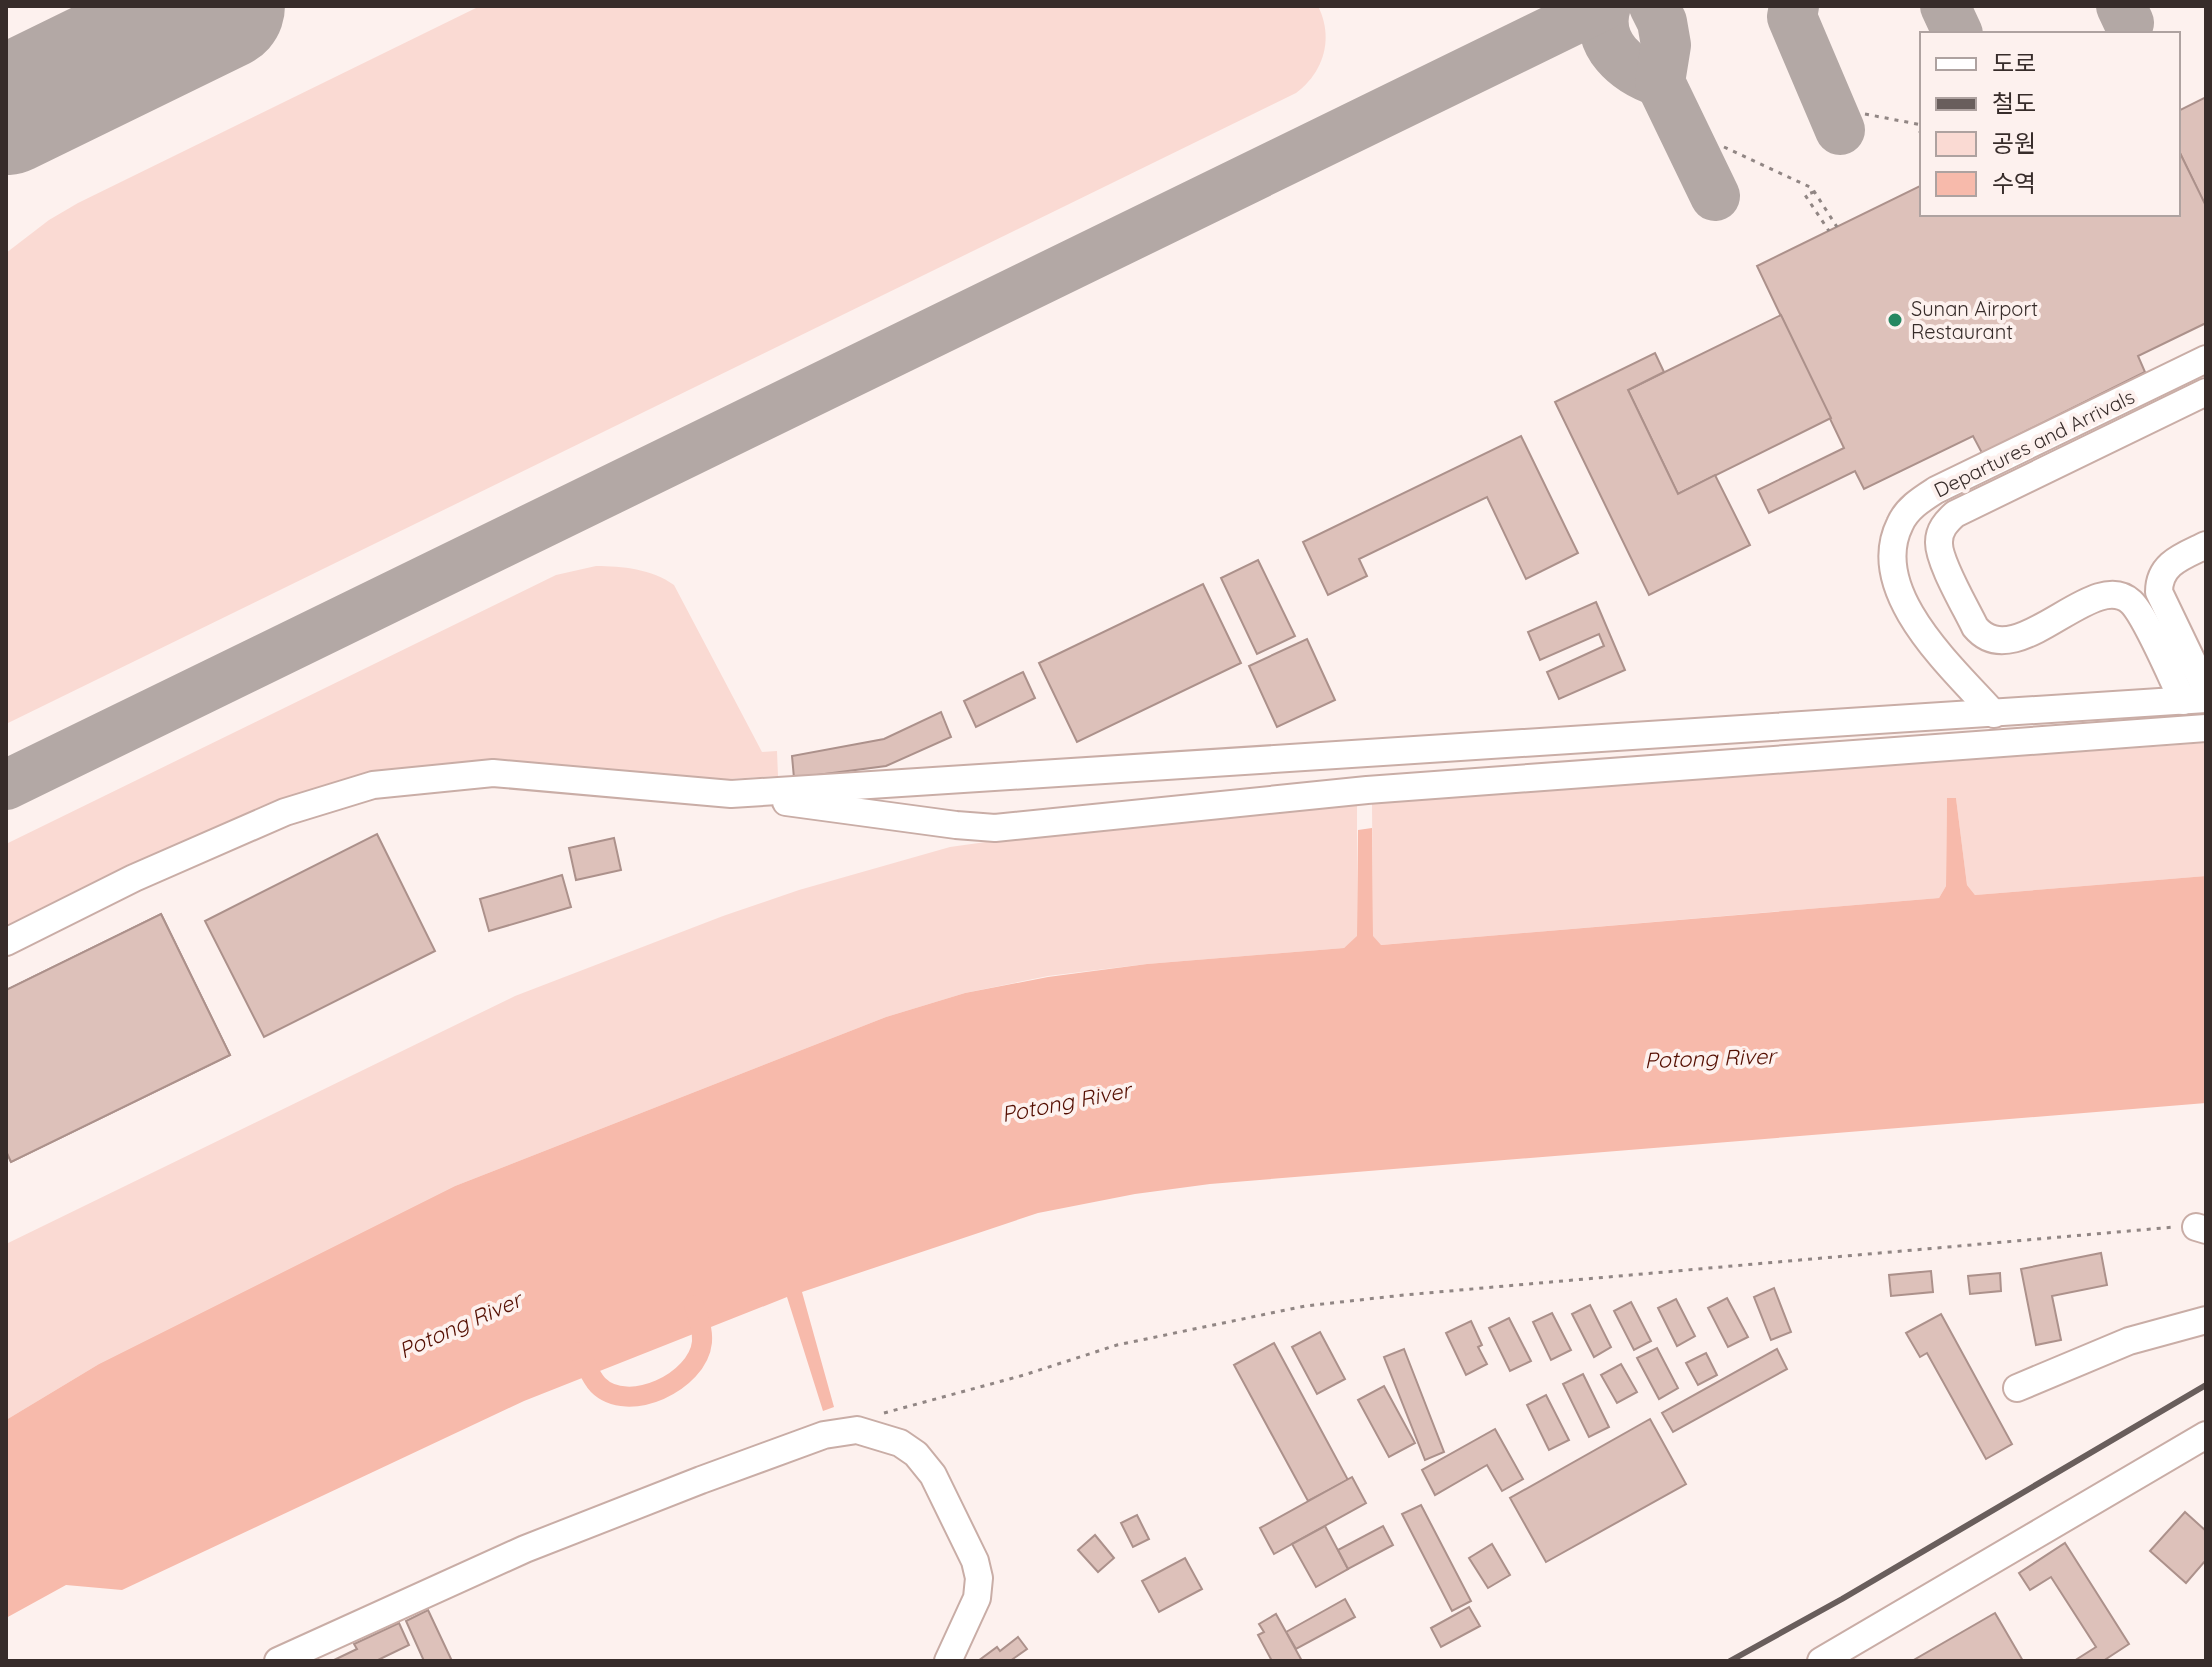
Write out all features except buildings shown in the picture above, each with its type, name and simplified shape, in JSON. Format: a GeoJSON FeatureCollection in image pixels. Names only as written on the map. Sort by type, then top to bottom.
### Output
{"type":"FeatureCollection","features":[{"type":"Feature","properties":{"kind":"street","name":"Departures and Arrivals"},"geometry":{"type":"LineString","coordinates":[[1994,714],[1924,636],[1909,613],[1898,590],[1893,563],[1900,524],[1913,505],[1936,490],[2206,359]]}},
{"type":"Feature","properties":{"kind":"street"},"geometry":{"type":"LineString","coordinates":[[2198,697],[2137,610],[2124,597],[2106,595],[2009,641],[1990,639],[1981,634],[1943,560],[1939,540],[1942,530],[1955,514],[2206,392]]}},
{"type":"Feature","properties":{"kind":"street"},"geometry":{"type":"LineString","coordinates":[[2198,697],[2159,592],[2162,574],[2167,567],[2206,545]]}},
{"type":"Feature","properties":{"kind":"street"},"geometry":{"type":"LineString","coordinates":[[731,794],[1994,714],[2198,697]]}},
{"type":"Feature","properties":{"kind":"street"},"geometry":{"type":"LineString","coordinates":[[6,942],[134,878],[285,812],[373,785],[493,773],[731,794],[995,828],[1367,790],[2206,728]]}},
{"type":"Feature","properties":{"kind":"street"},"geometry":{"type":"LineString","coordinates":[[2017,1388],[2129,1341],[2206,1320]]}},
{"type":"Feature","properties":{"kind":"street"},"geometry":{"type":"LineString","coordinates":[[278,1661],[525,1549],[810,1440],[857,1430],[900,1443],[916,1454],[933,1475],[975,1561],[979,1578],[977,1598],[948,1661]]}},
{"type":"Feature","properties":{"kind":"street"},"geometry":{"type":"LineString","coordinates":[[1821,1661],[2206,1435]]}},
{"type":"Feature","properties":{"kind":"path"},"geometry":{"type":"LineString","coordinates":[[1865,114],[1920,130]]}},
{"type":"Feature","properties":{"kind":"path"},"geometry":{"type":"LineString","coordinates":[[1724,147],[1812,188],[1837,227]]}},
{"type":"Feature","properties":{"kind":"path"},"geometry":{"type":"LineString","coordinates":[[1814,192],[1805,195],[1829,231]]}},
{"type":"Feature","properties":{"kind":"path"},"geometry":{"type":"LineString","coordinates":[[874,1416],[1024,1375],[1117,1345],[1305,1306],[2152,1228],[2201,1228]]}},
{"type":"Feature","properties":{"kind":"green space"},"geometry":{"type":"Polygon","coordinates":[[[480,6],[1318,6],[1323,18],[1325,42],[1324,54],[1314,75],[1296,93],[6,724],[6,253],[49,220],[78,203],[480,6]]]}},
{"type":"Feature","properties":{"kind":"green space"},"geometry":{"type":"Polygon","coordinates":[[[596,566],[636,570],[656,575],[674,585],[762,752],[777,751],[778,776],[712,780],[416,770],[6,933],[6,844],[556,575],[596,566]]]}},
{"type":"Feature","properties":{"kind":"green space"},"geometry":{"type":"Polygon","coordinates":[[[2206,743],[2206,876],[1975,895],[1967,885],[1956,798],[1947,798],[1946,886],[1939,898],[1380,945],[1373,937],[1372,803],[2206,743]]]}},
{"type":"Feature","properties":{"kind":"green space"},"geometry":{"type":"Polygon","coordinates":[[[1357,805],[1357,937],[1344,948],[1147,964],[1048,976],[965,993],[886,1017],[455,1186],[99,1364],[6,1420],[6,1244],[515,996],[723,916],[799,890],[950,847],[1028,836],[1357,805]]]}},
{"type":"Feature","properties":{"kind":"water","name":"Potong River"},"geometry":{"type":"Polygon","coordinates":[[[1947,798],[1956,798],[1967,885],[1975,895],[2206,876],[2206,1103],[1210,1184],[1135,1194],[1038,1213],[802,1292],[834,1407],[823,1411],[787,1297],[524,1401],[122,1590],[66,1585],[6,1618],[6,1420],[99,1364],[455,1186],[886,1017],[965,993],[1048,977],[1147,964],[1344,948],[1357,936],[1358,830],[1372,828],[1373,936],[1381,945],[1939,898],[1946,886],[1947,798]]]}},
{"type":"Feature","properties":{"kind":"waterway"},"geometry":{"type":"LineString","coordinates":[[579,1352],[595,1382],[611,1393],[626,1397],[660,1390],[688,1370],[698,1357],[702,1337],[694,1305]]}},
{"type":"Feature","properties":{"kind":"taxiway"},"geometry":{"type":"LineString","coordinates":[[6,785],[1602,6]]}},
{"type":"Feature","properties":{"kind":"taxiway"},"geometry":{"type":"LineString","coordinates":[[1606,6],[1605,32],[1616,54],[1636,71],[1660,82]]}},
{"type":"Feature","properties":{"kind":"taxiway"},"geometry":{"type":"LineString","coordinates":[[1654,6],[1662,22],[1666,45],[1660,82],[1715,196]]}},
{"type":"Feature","properties":{"kind":"taxiway"},"geometry":{"type":"LineString","coordinates":[[1794,6],[1792,17],[1840,130]]}},
{"type":"Feature","properties":{"kind":"taxiway"},"geometry":{"type":"LineString","coordinates":[[1945,6],[1957,32]]}},
{"type":"Feature","properties":{"kind":"taxiway"},"geometry":{"type":"LineString","coordinates":[[2121,6],[2129,23]]}},
{"type":"Feature","properties":{"kind":"taxiway"},"geometry":{"type":"LineString","coordinates":[[6,133],[49,90]]}},
{"type":"Feature","properties":{"kind":"runway"},"geometry":{"type":"LineString","coordinates":[[6,111],[221,6]]}},
{"type":"Feature","properties":{"kind":"railway"},"geometry":{"type":"LineString","coordinates":[[1730,1661],[1842,1599],[2206,1385]]}},
{"type":"Feature","properties":{"kind":"place","name":"Sunan Airport Restaurant"},"geometry":{"type":"Point","coordinates":[1895,320]}}]}
